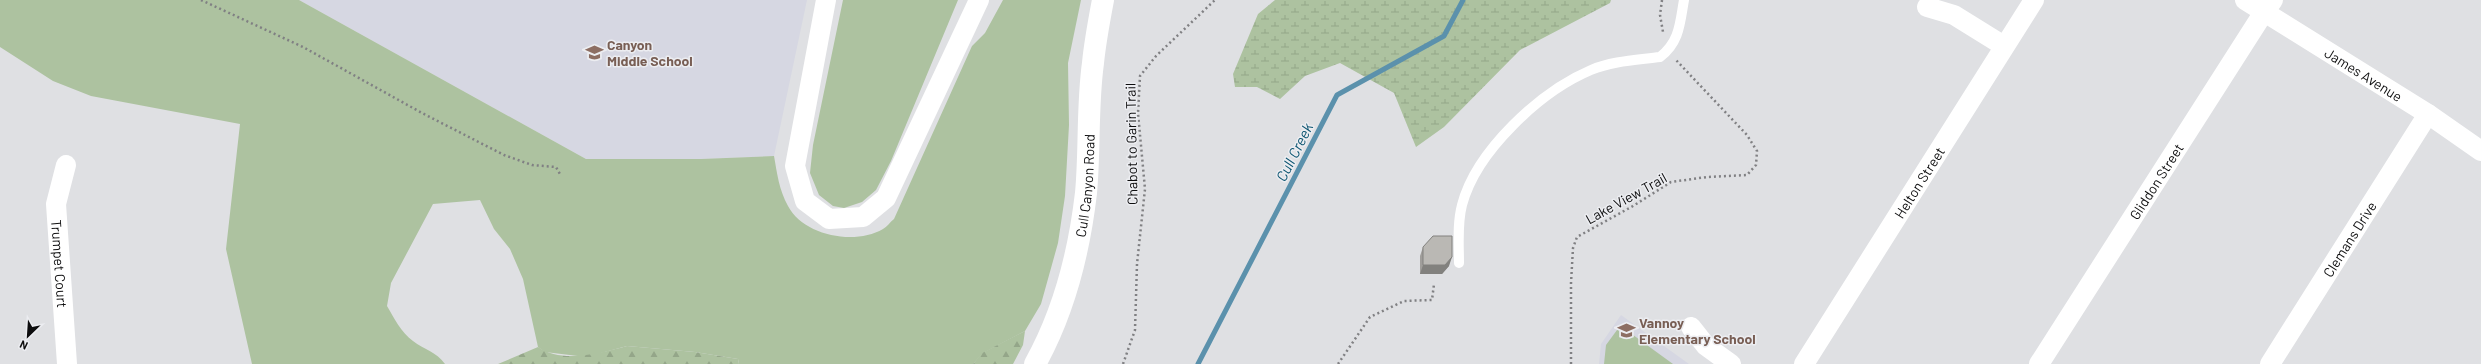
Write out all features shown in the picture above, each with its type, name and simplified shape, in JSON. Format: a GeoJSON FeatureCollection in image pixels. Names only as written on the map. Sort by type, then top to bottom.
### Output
{"type":"FeatureCollection","features":[{"type":"Feature","properties":{"kind":"street"},"geometry":{"type":"LineString","coordinates":[[826,0],[795,166],[805,201],[829,219],[863,217],[886,198],[979,0]]}},
{"type":"Feature","properties":{"kind":"street","name":"Cull Canyon Road"},"geometry":{"type":"LineString","coordinates":[[1035,364],[1050,335],[1064,296],[1080,234],[1086,192],[1093,64],[1103,0]]}},
{"type":"Feature","properties":{"kind":"street","name":"Helton Street"},"geometry":{"type":"LineString","coordinates":[[1804,364],[2034,0]]}},
{"type":"Feature","properties":{"kind":"street","name":"James Avenue"},"geometry":{"type":"LineString","coordinates":[[2245,0],[2269,6],[2481,151]]}},
{"type":"Feature","properties":{"kind":"street","name":"Gliddon Street"},"geometry":{"type":"LineString","coordinates":[[2039,364],[2269,6]]}},
{"type":"Feature","properties":{"kind":"street"},"geometry":{"type":"LineString","coordinates":[[1927,7],[1954,15],[2004,46]]}},
{"type":"Feature","properties":{"kind":"street","name":"Clemans Drive"},"geometry":{"type":"LineString","coordinates":[[2270,364],[2428,114]]}},
{"type":"Feature","properties":{"kind":"street","name":"Trumpet Court"},"geometry":{"type":"LineString","coordinates":[[66,164],[56,204],[67,364]]}},
{"type":"Feature","properties":{"kind":"street"},"geometry":{"type":"LineString","coordinates":[[1691,327],[1706,346],[1731,364]]}},
{"type":"Feature","properties":{"kind":"lane"},"geometry":{"type":"LineString","coordinates":[[1459,263],[1458,223],[1462,204],[1471,182],[1489,155],[1524,115],[1569,80],[1592,69],[1660,57],[1666,52],[1679,31],[1684,0]]}},
{"type":"Feature","properties":{"kind":"path"},"geometry":{"type":"LineString","coordinates":[[201,0],[303,47],[422,113],[504,155],[532,165],[556,167],[561,176]]}},
{"type":"Feature","properties":{"kind":"path","name":"Chabot to Garin Trail"},"geometry":{"type":"LineString","coordinates":[[1123,364],[1135,330],[1137,264],[1145,189],[1138,114],[1140,76],[1156,56],[1215,0]]}},
{"type":"Feature","properties":{"kind":"path"},"geometry":{"type":"LineString","coordinates":[[1662,0],[1660,15],[1666,52]]}},
{"type":"Feature","properties":{"kind":"path","name":"Lake View Trail"},"geometry":{"type":"LineString","coordinates":[[1571,364],[1573,248],[1577,237],[1633,206],[1671,182],[1707,176],[1747,175],[1756,165],[1757,150],[1747,135],[1730,119],[1700,83],[1666,52]]}},
{"type":"Feature","properties":{"kind":"path"},"geometry":{"type":"LineString","coordinates":[[1338,364],[1370,317],[1404,301],[1432,300],[1434,284]]}},
{"type":"Feature","properties":{"kind":"shaded area","name":"Canyon Middle School"},"geometry":{"type":"Polygon","coordinates":[[[299,0],[807,0],[774,156],[701,159],[586,159],[299,0]]]}},
{"type":"Feature","properties":{"kind":"shaded area","name":"Vannoy Elementary School"},"geometry":{"type":"Polygon","coordinates":[[[1621,315],[1689,364],[1599,364],[1601,344],[1621,315]]]}},
{"type":"Feature","properties":{"kind":"green space"},"geometry":{"type":"Polygon","coordinates":[[[0,0],[299,0],[586,159],[701,159],[774,156],[782,194],[795,216],[817,231],[830,235],[858,237],[871,234],[884,228],[894,219],[972,46],[985,33],[1003,0],[1081,0],[1068,63],[1069,125],[1065,196],[1058,243],[1041,304],[1025,331],[983,353],[973,364],[739,364],[738,359],[695,352],[627,346],[586,357],[545,352],[538,347],[523,279],[510,249],[494,229],[480,200],[433,204],[391,283],[387,306],[398,325],[409,337],[417,344],[438,356],[445,364],[252,364],[226,249],[240,124],[91,96],[53,81],[0,47],[0,0]]]}},
{"type":"Feature","properties":{"kind":"green space"},"geometry":{"type":"Polygon","coordinates":[[[843,0],[958,0],[891,161],[876,190],[862,202],[844,208],[833,206],[819,195],[810,173],[813,145],[843,0]]]}},
{"type":"Feature","properties":{"kind":"green space"},"geometry":{"type":"Polygon","coordinates":[[[1275,0],[1611,0],[1610,3],[1520,50],[1444,127],[1416,147],[1394,93],[1340,63],[1305,76],[1280,99],[1257,87],[1235,87],[1233,74],[1258,14],[1275,0]]]}},
{"type":"Feature","properties":{"kind":"green space"},"geometry":{"type":"Polygon","coordinates":[[[1617,330],[1629,332],[1673,364],[1604,364],[1606,345],[1617,330]]]}},
{"type":"Feature","properties":{"kind":"green space"},"geometry":{"type":"Polygon","coordinates":[[[1025,331],[1023,345],[1013,364],[973,364],[982,353],[1025,331]]]}},
{"type":"Feature","properties":{"kind":"green space"},"geometry":{"type":"Polygon","coordinates":[[[627,346],[695,352],[738,359],[739,364],[498,364],[538,347],[558,355],[582,356],[606,352],[627,346]]]}},
{"type":"Feature","properties":{"kind":"building"},"geometry":{"type":"Polygon","coordinates":[[[1433,236],[1452,236],[1452,257],[1445,265],[1423,265],[1423,247],[1433,236]]]}},
{"type":"Feature","properties":{"kind":"waterway","name":"Cull Creek"},"geometry":{"type":"LineString","coordinates":[[1198,364],[1337,95],[1444,36],[1463,0]]}},
{"type":"Feature","properties":{"kind":"place","name":"Canyon Middle School"},"geometry":{"type":"Point","coordinates":[594,52]}},
{"type":"Feature","properties":{"kind":"place","name":"Vannoy Elementary School"},"geometry":{"type":"Point","coordinates":[1626,330]}}]}
